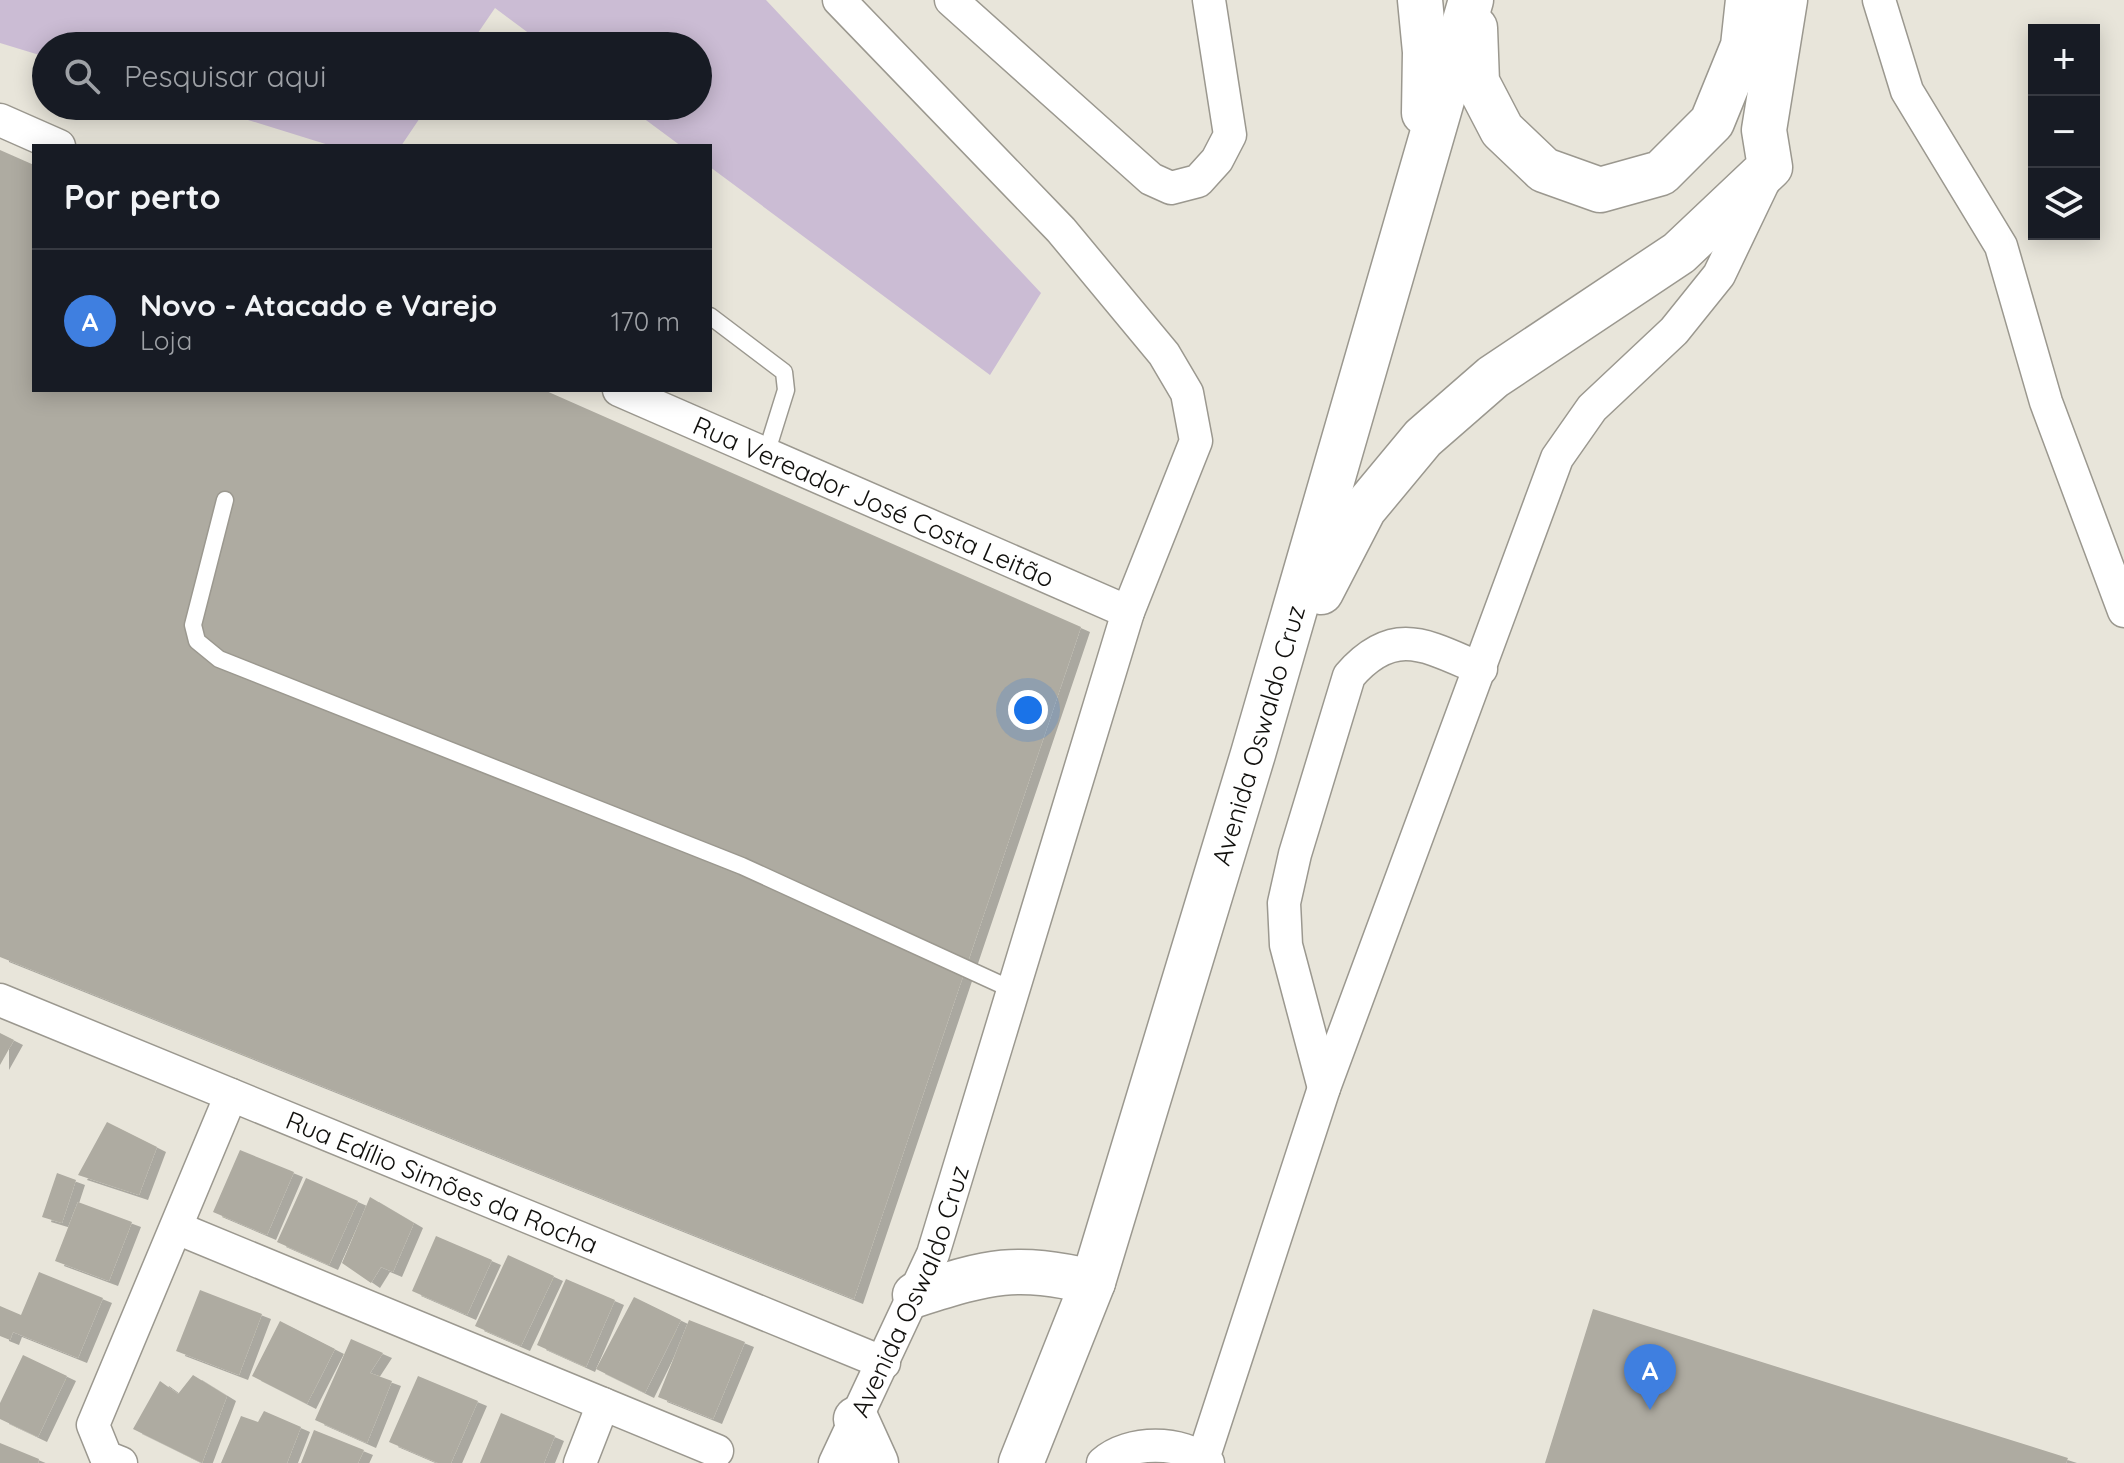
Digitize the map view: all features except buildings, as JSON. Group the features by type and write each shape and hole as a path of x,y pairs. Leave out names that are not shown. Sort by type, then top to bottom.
{"highway":[{"path":"1420,0 1425,52 1422,178"},
{"path":"1473,0 1477,82 1502,130 1544,170 1600,190 1661,173 1712,122 1743,46 1748,0"},
{"name":"Avenida Oswaldo Cruz","path":"1021,1463 1093,1282 1274,683 1473,0"},
{"path":"1274,683 1364,509 1423,438 1493,377 1679,253 1770,167 1764,130 1785,0"},
{"path":"915,1295 1002,1270 1047,1271 1093,1282"},
{"path":"856,1419 876,1463"}],"street":[{"name":"Avenida Oswaldo Cruz","path":"835,1463 933,1254 1128,612 1196,441 1187,393 1164,354 1061,230 839,0"},
{"path":"951,0 1151,179 1171,188 1198,181 1217,160 1230,135 1209,0"},
{"path":"1879,0 1907,91 2001,246 2046,402 2124,611"},
{"path":"0,120 54,144"},
{"path":"1103,1463 1141,1446 1173,1447 1205,1461 1324,1088 1557,458 1592,408 1674,331 1719,275 1770,167"},
{"name":"Rua Vereador José Costa Leitão","path":"624,392 1128,612"},
{"path":"1324,1088 1286,945 1284,903 1295,854 1349,676 1366,656 1395,642 1423,644 1481,669"},
{"name":"Rua Edílio Simões da Rocha","path":"0,1000 884,1363"},
{"path":"121,1463 106,1457 93,1425 231,1095"},
{"path":"177,1228 717,1451"},
{"path":"580,1463 603,1404"}],"lane":[{"path":"712,318 784,372 786,390 766,454"},
{"path":"225,500 193,625 197,641 219,659 742,866 1013,990"}],"shaded area":[{"path":"0,0 766,0 1041,293 990,375 712,168 712,144 678,144 646,120 712,120 712,32 527,32 495,8 479,32 32,32 32,53 0,43"},
{"path":"248,120 419,120 402,144 326,144"}],"place":[{"name":"Novo - Atacado e Varejo","path":"1650,1410"}]}
